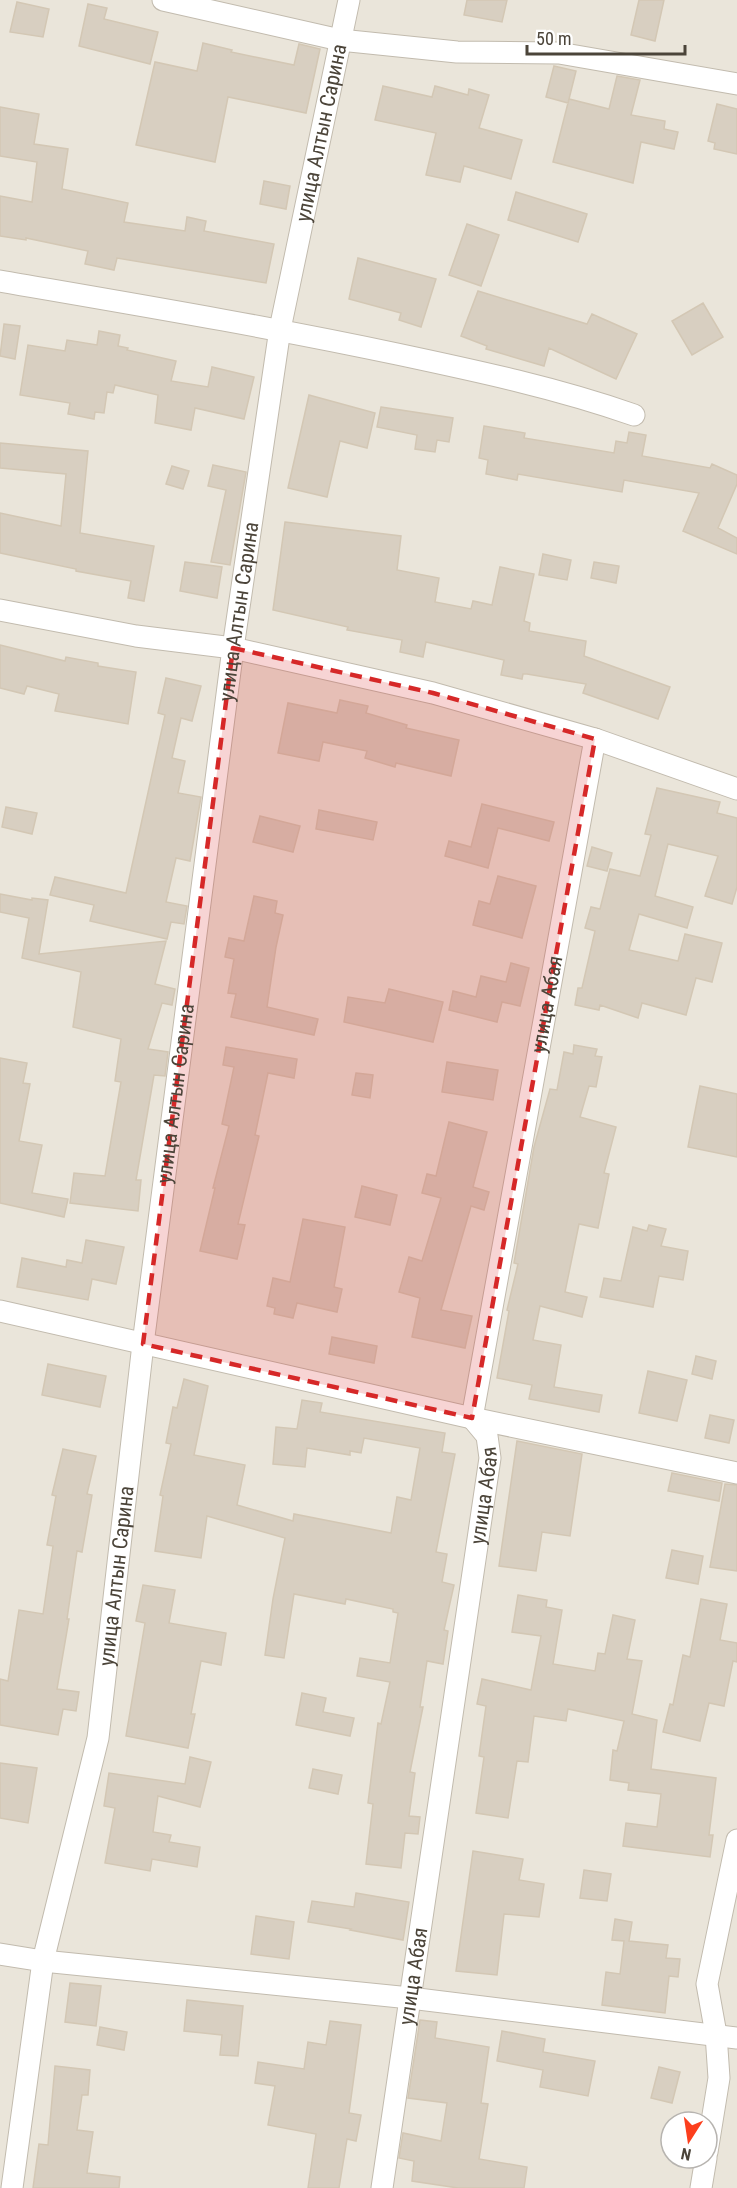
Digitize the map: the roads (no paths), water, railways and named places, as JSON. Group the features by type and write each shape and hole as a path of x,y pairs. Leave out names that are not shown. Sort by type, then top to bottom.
{"street":[{"path":"163,0 340,40 457,52 559,53 737,84"},
{"name":"улица Алтын Сарина","path":"12,2188 43,1961 98,1738 143,1344 232,648 280,329 349,0"},
{"path":"0,282 280,329 488,374 596,402 634,415"},
{"path":"0,610 136,636 232,648 433,693 595,739 737,789"},
{"name":"улица Абая","path":"382,2188 490,1458 487,1436 472,1418 595,739"},
{"path":"0,1311 472,1418 737,1473"},
{"path":"714,2110 719,2078 716,2034 707,1984 737,1840"},
{"path":"0,1954 43,1961 410,1998 737,2038"},
{"path":"701,2188 704,2170"}]}
